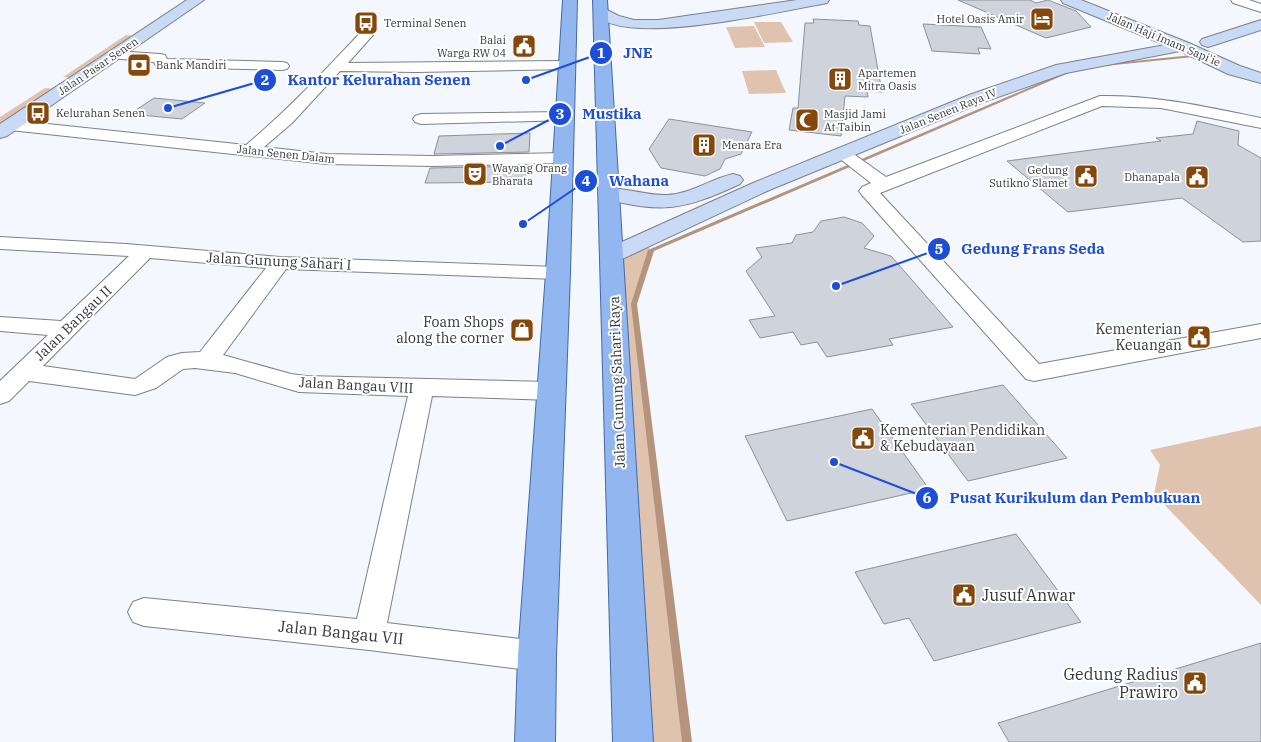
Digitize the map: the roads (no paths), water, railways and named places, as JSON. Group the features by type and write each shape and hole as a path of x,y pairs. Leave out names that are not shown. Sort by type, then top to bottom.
{"main road":[{"path":"535,742 537,656 558,273 567,34 570,0"},
{"name":"Jalan Gunung Sahari Raya","path":"601,12 633,742"}],"street":[{"name":"Jalan Pasar Senen","path":"5,129 72,84 110,49 174,0"},
{"name":"Jalan Pasar Senen","path":"110,49 197,0"},
{"path":"601,12 620,22 658,24 734,15 822,0"},
{"name":"Jalan Haji Imam Sapi'ie","path":"1068,0 1095,3 1208,42 1251,65 1261,74"},
{"path":"1237,0 1261,8"},
{"name":"Jalan Haji Imam Sapi'ie","path":"1095,3 1234,70 1261,78"},
{"path":"1208,42 1261,26"},
{"path":"250,150 286,120 366,35"},
{"name":"Jalan Senen Raya IV","path":"608,194 633,199 674,201 686,199 956,91 1038,63 1115,47 1175,42"},
{"name":"Jalan Senen Raya IV","path":"612,255 780,179 975,99 1056,71 1175,42"},
{"path":"110,49 160,58 161,63 282,66"},
{"path":"1038,63 1056,71"},
{"path":"334,67 416,68 567,65"},
{"path":"44,82 72,84"},
{"path":"956,91 975,99"},
{"path":"1256,337 1034,373 868,191 1100,101 1119,100 1183,107 1261,123"},
{"path":"421,119 564,118"},
{"name":"Jalan Senen Dalam","path":"5,129 366,162 562,158"},
{"path":"842,154 884,184"},
{"path":"762,169 780,179"},
{"name":"Jalan Gunung Sahari I","path":"0,243 280,263 558,273"},
{"name":"Jalan Bangau II","path":"0,395 146,252"},
{"path":"207,360 280,263"},
{"path":"0,324 67,329"},
{"name":"Jalan Bangau VIII","path":"23,372 136,387 144,384 173,364 192,360 207,360 252,369 289,382 358,388 551,391"},
{"path":"369,635 422,388"},
{"name":"Jalan Bangau VII","path":"144,612 369,635 537,656"}],"waterway":[{"path":"1104,65 1193,56"},
{"path":"687,742 634,304 651,250 1076,69"}],"place":[{"name":"Hotel Oasis Amir","path":"1042,19"},
{"name":"Terminal Senen","path":"366,23"},
{"name":"Balai Warga RW 04","path":"524,46"},
{"name":"Bank Mandiri","path":"139,65"},
{"name":"Apartemen Mitra Oasis","path":"840,79"},
{"name":"JNE","path":"526,80"},
{"name":"Kantor Kelurahan Senen","path":"168,108"},
{"name":"Kelurahan Senen","path":"38,113"},
{"name":"Masjid Jami At Taibin","path":"807,120"},
{"name":"Menara Era","path":"704,145"},
{"name":"Mustika","path":"500,146"},
{"name":"Wayang Orang Bharata","path":"475,174"},
{"name":"Gedung Sutikno Slamet","path":"1086,176"},
{"name":"Dhanapala","path":"1197,177"},
{"name":"Wahana","path":"523,224"},
{"name":"Gedung Frans Seda","path":"836,286"},
{"name":"Foam Shops along the corner","path":"522,330"},
{"name":"Kementerian Keuangan","path":"1199,337"},
{"name":"Kementerian Pendidikan & Kebudayaan","path":"863,438"},
{"name":"Pusat Kurikulum dan Pembukuan","path":"834,462"},
{"name":"Jusuf Anwar","path":"964,595"},
{"name":"Gedung Radius Prawiro","path":"1195,683"}]}
